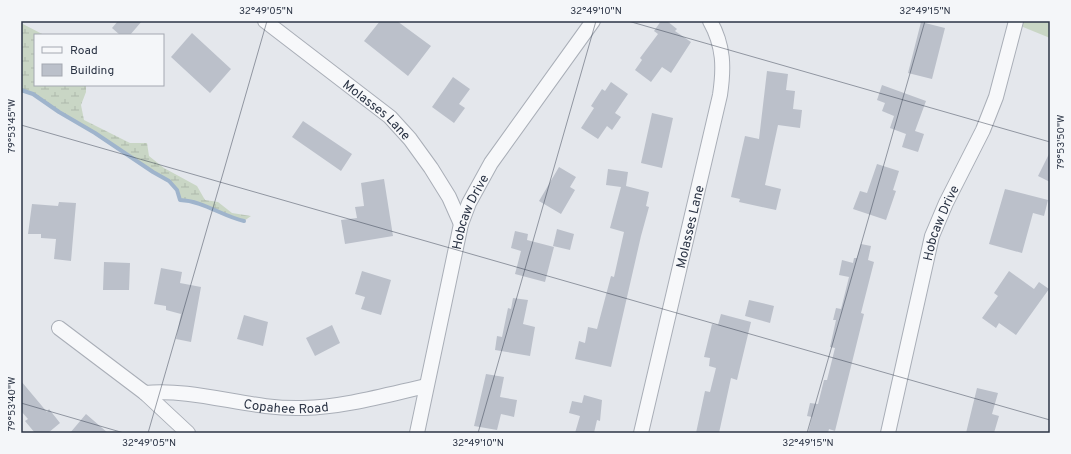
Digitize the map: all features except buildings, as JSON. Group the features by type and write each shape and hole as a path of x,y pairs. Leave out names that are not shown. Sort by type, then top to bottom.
{"street":[{"name":"Molasses Lane","path":"265,21 390,117 410,139 431,168 449,197 461,224"},
{"name":"Hobcaw Drive","path":"417,433 461,224 469,203 491,163 593,21"},
{"name":"Molasses Lane","path":"641,433 720,95 724,71 723,58 716,30 710,21"},
{"name":"Hobcaw Drive","path":"888,433 932,236 946,203 972,155 989,116 997,94 1016,21"},
{"path":"59,328 145,392 188,433"},
{"name":"Copahee Road","path":"145,392 166,391 272,406 303,408 340,404 426,386"}],"green space":[{"path":"1023,21 1050,21 1050,38 1023,27"},
{"path":"21,23 42,34 34,34 34,86 86,86 86,92 81,105 84,120 130,143 147,143 149,156 164,168 197,186 205,200 218,202 232,213 251,216 244,221 197,203 180,200 178,193 169,181 33,94 21,90"}],"waterway":[{"path":"21,90 33,94 169,181 177,190 180,200 197,203 244,221"}]}
